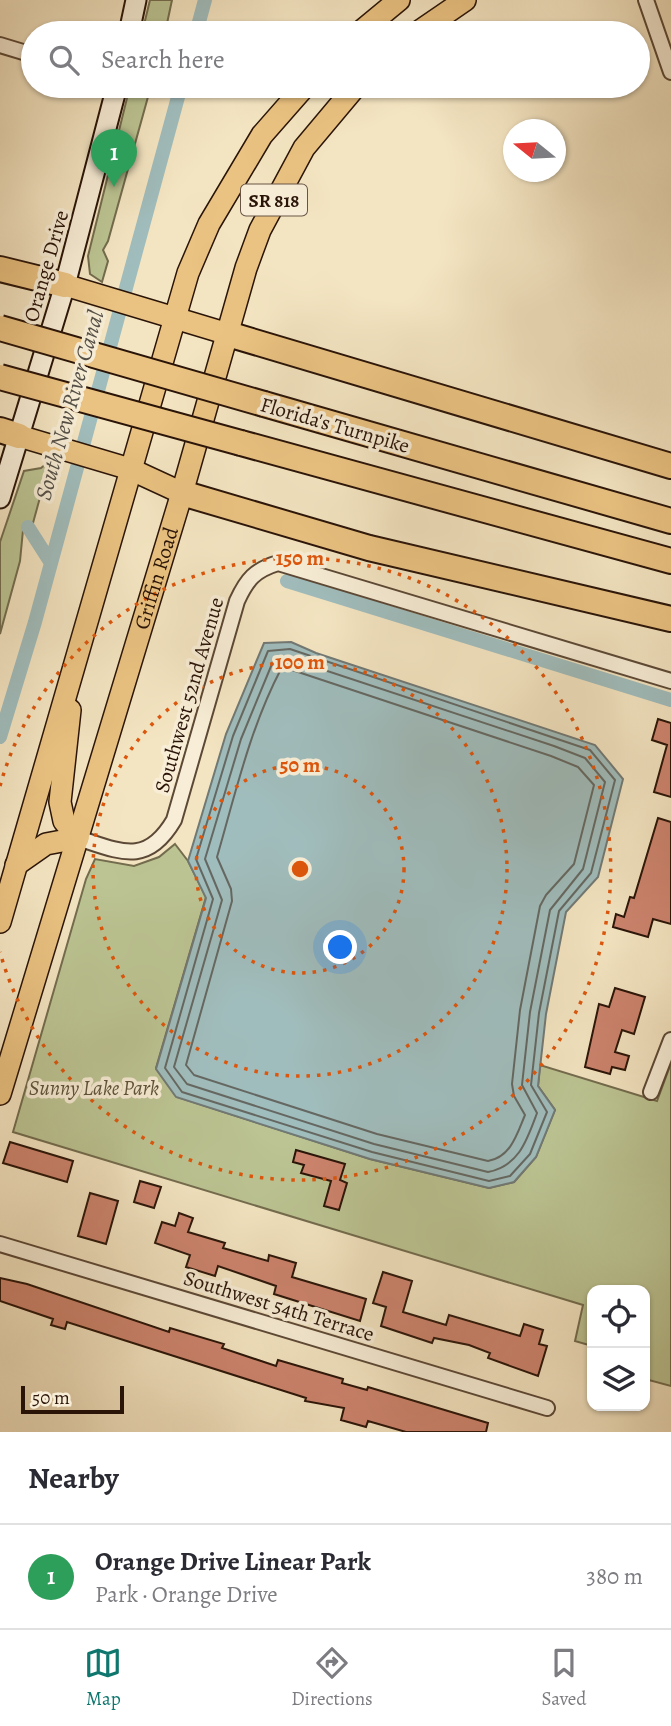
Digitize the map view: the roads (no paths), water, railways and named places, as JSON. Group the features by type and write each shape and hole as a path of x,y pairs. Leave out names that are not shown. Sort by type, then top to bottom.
{"highway":[{"path":"0,269 65,285"},
{"name":"Florida's Turnpike","path":"0,328 671,520"},
{"path":"228,334 451,398 671,466"},
{"name":"Florida's Turnpike","path":"0,377 671,561"},
{"path":"182,493 369,548 671,619"}],"main road":[{"path":"374,21 399,0"},
{"path":"434,21 465,0"},
{"name":"SR 818","path":"0,922 186,279 209,224 262,135 294,98"},
{"name":"Griffin Road","path":"0,1094 260,230 304,149 346,98"},
{"path":"65,285 151,308 228,334"},
{"path":"9,433 107,461 182,493"},
{"path":"16,865 46,844 78,838 64,821 60,802 66,766 73,666"}],"street":[{"path":"132,21 136,0"},
{"path":"646,0 671,72"},
{"path":"0,45 21,51"},
{"name":"Orange Drive","path":"0,498 9,433 65,285 114,98"},
{"name":"Southwest 52nd Avenue","path":"78,838 114,850 143,851 161,842 174,820 237,601 246,580 259,568 278,563 671,681"},
{"path":"651,1092 671,1040"},
{"name":"Southwest 54th Terrace","path":"0,1244 547,1408"}],"water":[{"path":"291,642 316,653 595,745 623,779 598,877 566,912 546,1014 538,1086 555,1110 536,1157 514,1182 489,1188 370,1159 176,1097 156,1069 206,898 188,861 226,734 264,643"}],"waterway":[{"name":"South New River Canal","path":"199,21 205,0"},
{"name":"South New River Canal","path":"0,737 35,622 178,98"},
{"path":"28,527 51,563"},
{"path":"287,581 671,700"}],"place":[{"name":"Orange Drive Linear Park","path":"114,187"}],"park label":[{"name":"Sunny Lake Park","path":"94,1088"}]}
